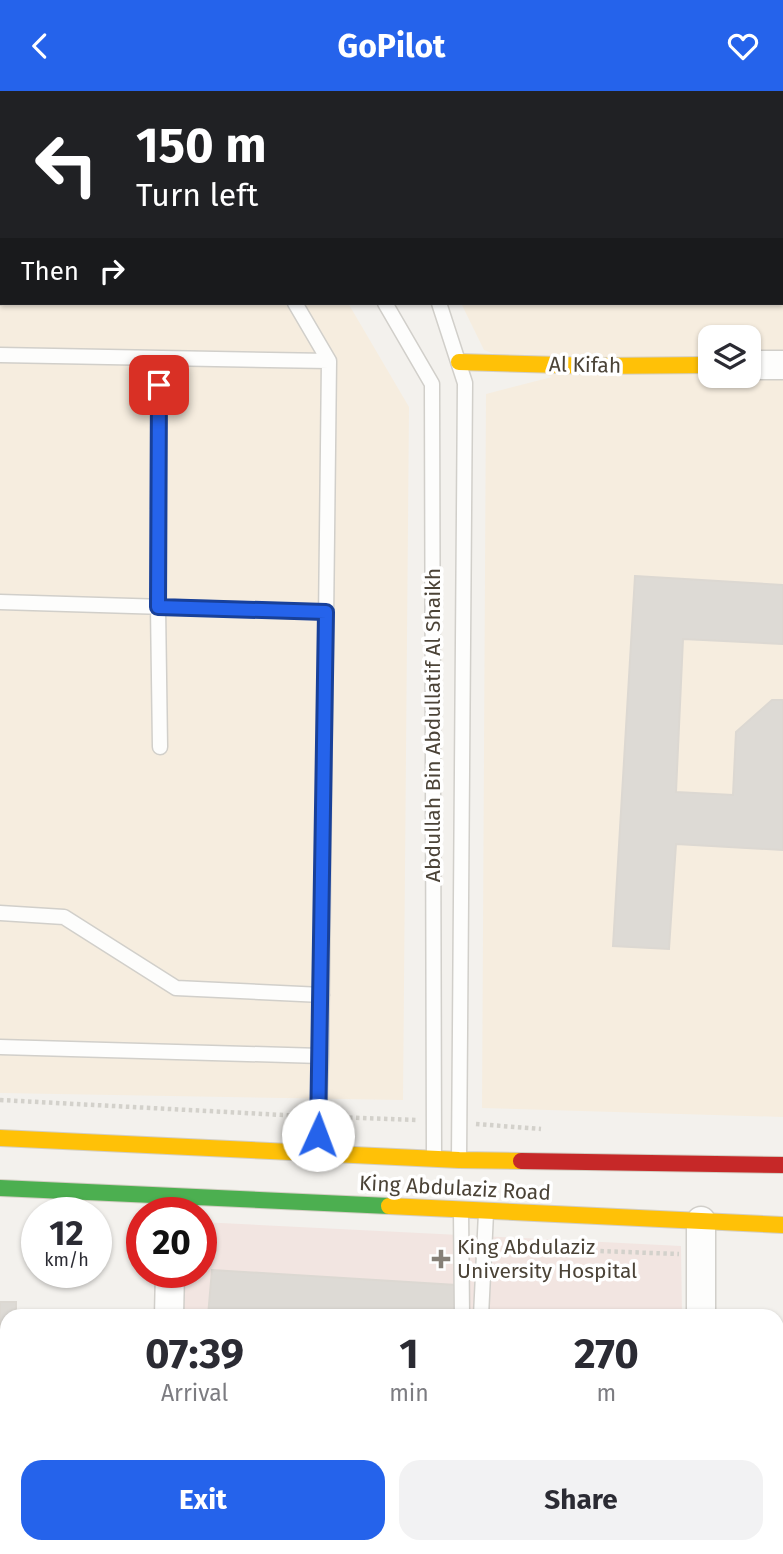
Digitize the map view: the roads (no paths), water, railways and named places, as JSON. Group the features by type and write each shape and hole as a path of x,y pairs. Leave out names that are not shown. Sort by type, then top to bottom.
{"main road":[{"name":"Al Kifah","path":"459,362 594,366 698,365"},
{"name":"King Abdulaziz Road","path":"0,1138 459,1160 783,1165"},
{"name":"King Abdulaziz Road","path":"0,1188 126,1200"},
{"name":"King Abdulaziz Road","path":"217,1205 461,1209 783,1225"}],"street":[{"path":"761,365 783,365"},
{"path":"701,1221 701,1309"},
{"path":"169,1309 170,1288"}],"lane":[{"path":"296,305 329,361 318,1154"},
{"name":"Abdullah Bin Abdullatif Al Shaikh","path":"386,305 432,384 434,1159"},
{"name":"Abdullah Bin Abdullatif Al Shaikh","path":"440,305 466,383 459,1160"},
{"path":"0,355 329,361"},
{"path":"159,358 160,747"},
{"path":"0,602 326,612"},
{"path":"0,913 64,917 176,988 321,995"},
{"path":"0,1047 321,1056"},
{"path":"461,1209 462,1309"},
{"path":"481,1309 487,1210"}],"place":[{"name":"King Abdulaziz University Hospital","path":"441,1259"}]}
